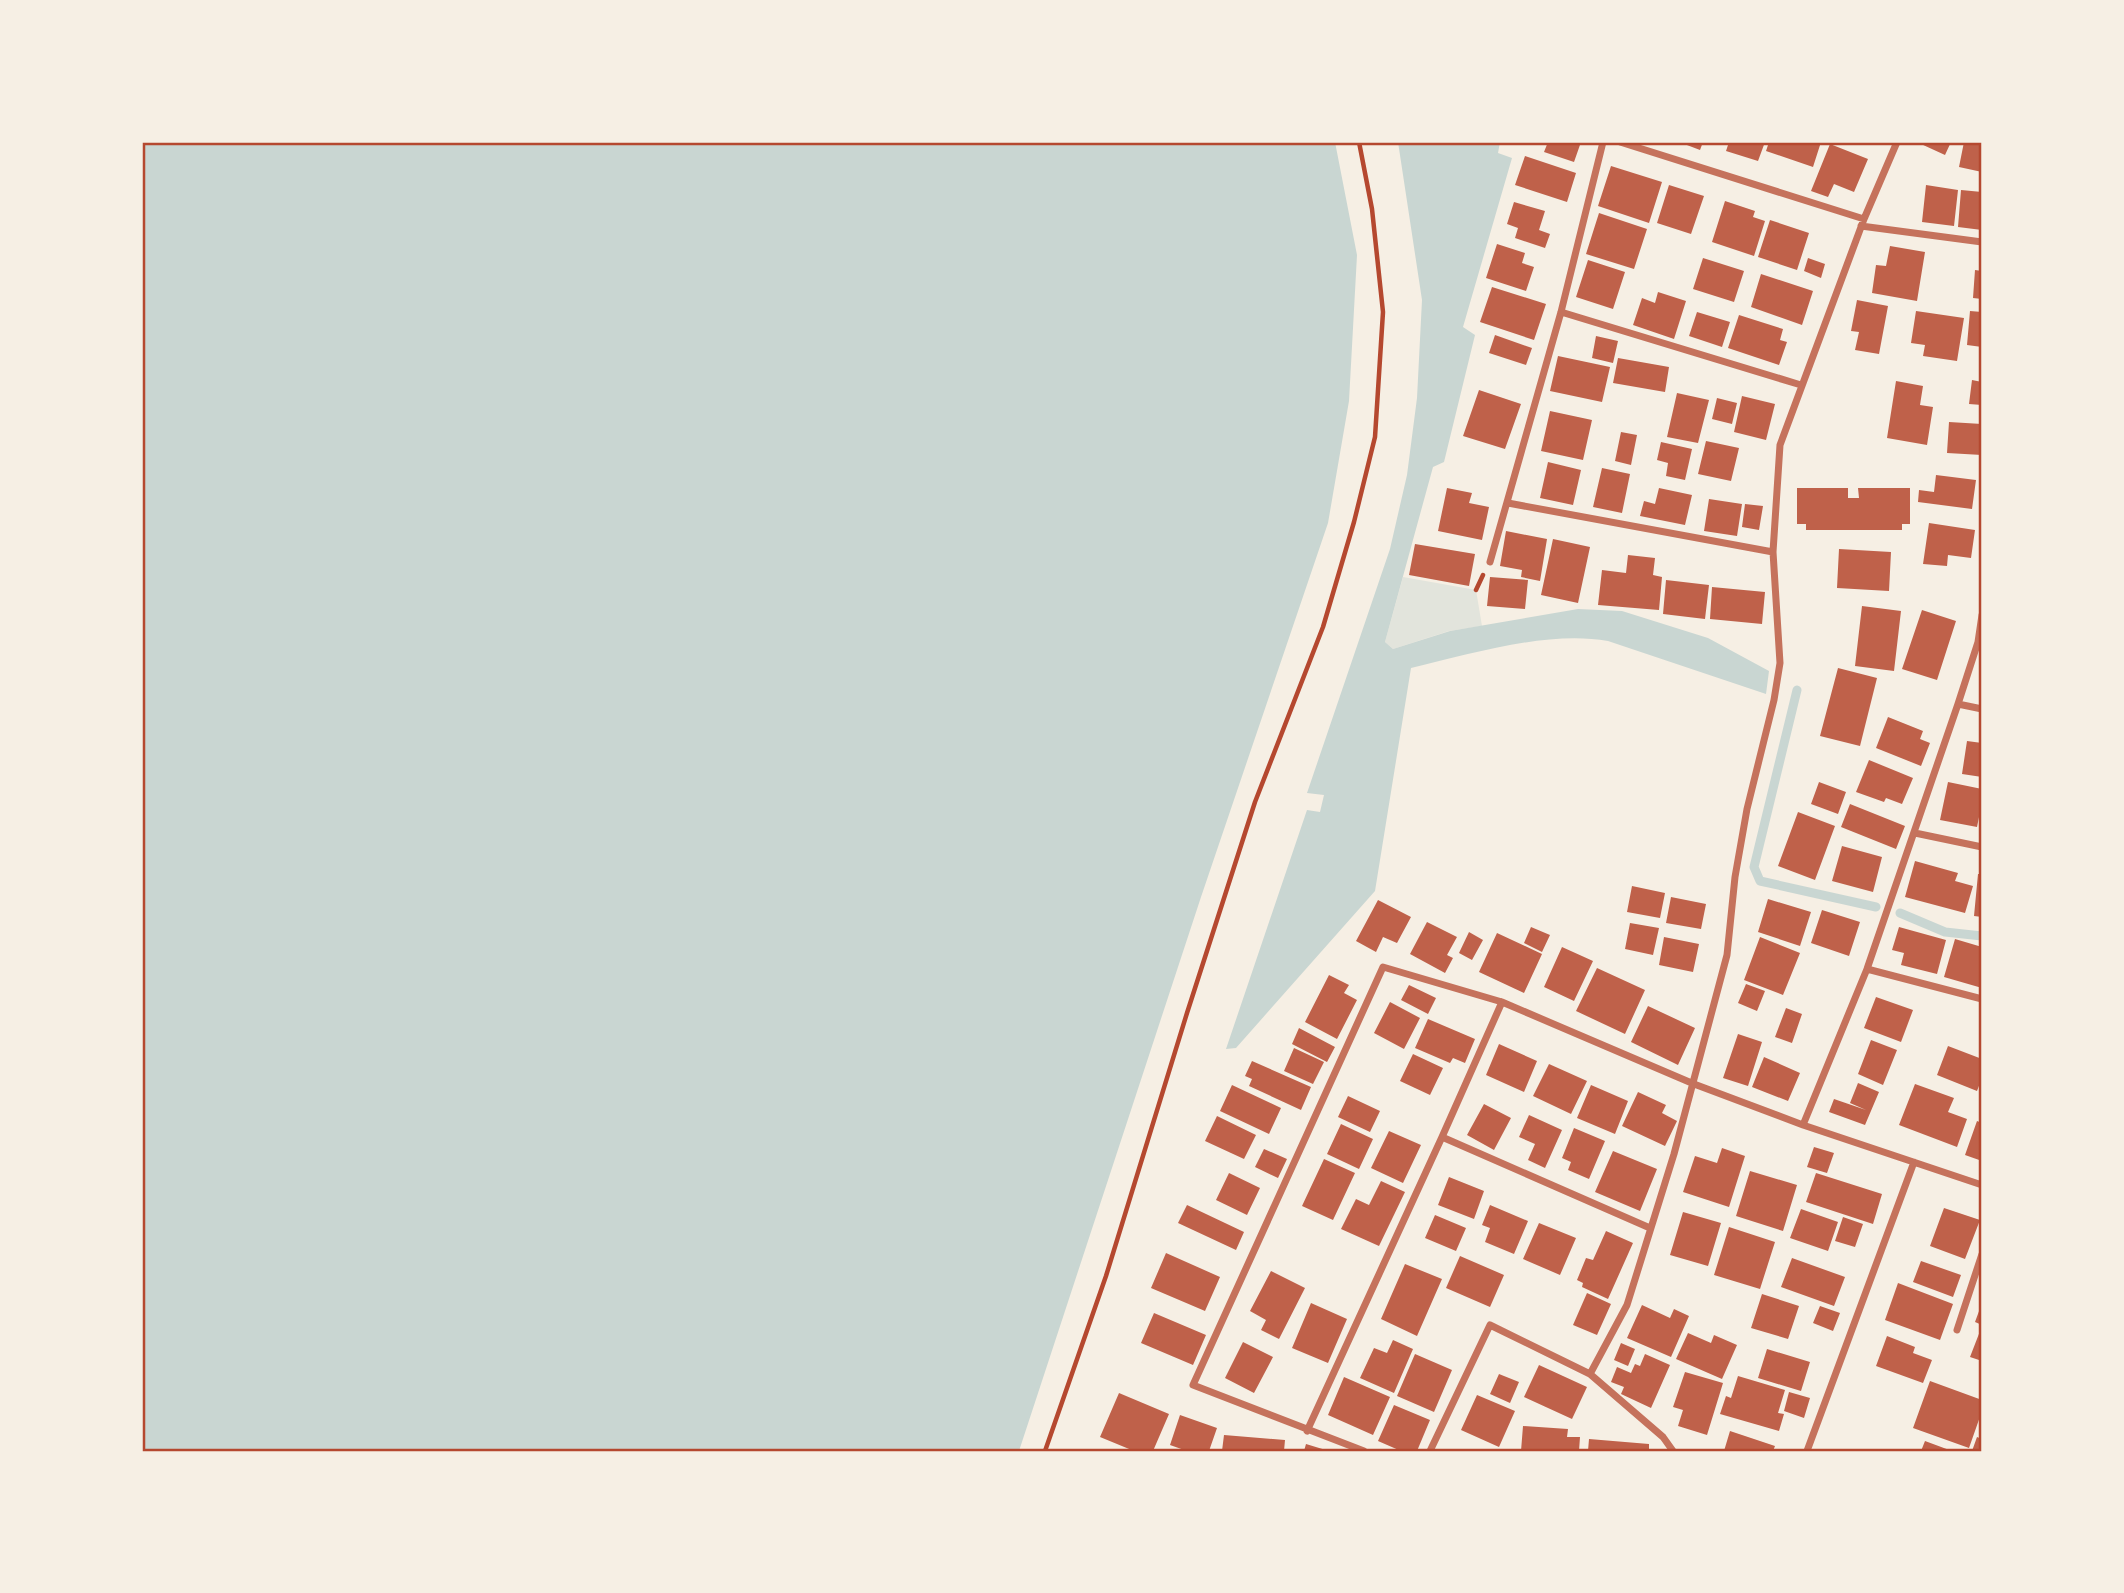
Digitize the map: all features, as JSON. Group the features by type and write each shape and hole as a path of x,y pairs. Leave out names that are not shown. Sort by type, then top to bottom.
{"street":[{"path":"1490,562 1561,312 1603,142"},
{"path":"1620,142 1863,222 1982,242"},
{"path":"1590,1374 1626,1305 1674,1154 1727,955 1735,877 1747,809 1774,700 1780,663 1773,552 1780,445 1863,222 1897,142"},
{"path":"1561,312 1801,385"},
{"path":"1508,503 1773,552"},
{"path":"1803,1125 1867,969 1958,704 1978,642 1982,615"},
{"path":"1958,704 1982,709"},
{"path":"1914,833 1982,847"},
{"path":"1364,1451 1193,1385 1383,967 1502,1002 1694,1084 1803,1125 1982,1185"},
{"path":"1867,969 1982,999"},
{"path":"1307,1431 1443,1137 1502,1002"},
{"path":"1443,1137 1650,1228"},
{"path":"1807,1451 1914,1162"},
{"path":"1957,1330 1982,1254"},
{"path":"1430,1451 1490,1325 1590,1374 1663,1437 1673,1451"}],"path":[{"path":"1045,1451 1106,1276 1186,1013 1255,802 1323,627 1354,522 1375,437 1383,312 1372,209 1359,142"}],"shaded area":[{"path":"142,142 1335,142 1357,255 1349,401 1328,523 1201,897 1019,1451 142,1451"},
{"path":"1398,142 1500,142 1498,153 1512,158 1463,327 1475,335 1444,462 1433,467 1385,642 1393,649 1450,631 1578,609 1622,611 1708,638 1769,671 1766,694 1608,641 1585,638 1510,645 1411,668 1375,891 1236,1048 1226,1049 1307,810 1320,812 1324,795 1307,793 1390,549 1407,475 1417,398 1422,300"},
{"path":"1403,577 1476,590 1482,626 1449,631 1393,649 1385,642"}],"building":[{"path":"1548,142 1581,142 1574,162 1544,152"},
{"path":"1679,142 1703,142 1700,150"},
{"path":"1729,142 1765,142 1758,161 1726,151"},
{"path":"1769,142 1821,142 1813,167 1766,151"},
{"path":"1951,142 1945,155 1921,144"},
{"path":"1964,142 1982,142 1982,172 1959,167"},
{"path":"1830,144 1868,159 1854,192 1834,184 1828,197 1811,191"},
{"path":"1525,156 1576,173 1567,202 1515,185"},
{"path":"1611,166 1662,182 1649,223 1598,206"},
{"path":"1669,185 1704,196 1691,234 1657,223"},
{"path":"1926,185 1958,190 1954,226 1922,222"},
{"path":"1961,190 1982,192 1982,230 1958,227"},
{"path":"1725,201 1755,211 1753,217 1765,221 1754,256 1712,242"},
{"path":"1514,202 1545,211 1539,230 1550,234 1545,248 1515,238 1518,228 1507,224"},
{"path":"1599,213 1647,229 1634,269 1586,254"},
{"path":"1770,220 1809,233 1797,270 1758,257"},
{"path":"1497,244 1525,253 1522,263 1534,267 1526,291 1486,278"},
{"path":"1890,246 1925,252 1917,301 1872,293 1876,265 1886,266"},
{"path":"1703,258 1744,271 1734,302 1693,289"},
{"path":"1808,258 1825,264 1821,278 1804,271"},
{"path":"1588,260 1625,272 1613,309 1576,297"},
{"path":"1975,270 1982,271 1982,299 1973,298"},
{"path":"1761,274 1813,291 1802,325 1751,307"},
{"path":"1492,287 1546,304 1534,340 1480,322"},
{"path":"1658,292 1686,301 1674,339 1633,325 1642,298 1655,303"},
{"path":"1857,300 1888,306 1879,354 1855,350 1859,332 1851,331"},
{"path":"1916,311 1964,318 1957,361 1923,356 1925,345 1911,343"},
{"path":"1970,311 1982,312 1982,347 1967,345"},
{"path":"1697,312 1730,322 1722,347 1689,336"},
{"path":"1739,315 1783,329 1780,340 1787,342 1779,365 1728,348"},
{"path":"1495,335 1532,348 1526,365 1489,353"},
{"path":"1596,336 1618,341 1613,363 1592,358"},
{"path":"1558,356 1610,367 1602,402 1550,391"},
{"path":"1618,358 1669,367 1665,392 1613,383"},
{"path":"1972,380 1982,382 1982,405 1969,404"},
{"path":"1896,381 1923,386 1920,405 1933,407 1927,445 1887,438"},
{"path":"1479,390 1521,404 1505,449 1463,436"},
{"path":"1677,393 1709,400 1698,443 1667,437"},
{"path":"1742,396 1775,404 1766,440 1734,432"},
{"path":"1717,398 1737,403 1732,424 1712,419"},
{"path":"1550,411 1592,420 1583,460 1541,451"},
{"path":"1949,422 1982,424 1982,455 1947,453"},
{"path":"1621,432 1637,435 1631,465 1615,461"},
{"path":"1706,441 1739,448 1731,481 1698,474"},
{"path":"1661,442 1692,449 1685,480 1666,476 1668,463 1657,460"},
{"path":"1548,462 1581,470 1573,505 1540,498"},
{"path":"1602,468 1630,474 1622,513 1593,507"},
{"path":"1936,475 1976,480 1972,509 1918,502 1919,490 1934,492"},
{"path":"1447,488 1472,493 1469,503 1489,507 1482,540 1438,531"},
{"path":"1659,488 1692,495 1685,525 1640,516 1644,501 1655,504"},
{"path":"1797,488 1848,488 1848,498 1859,498 1858,488 1910,488 1910,524 1902,524 1902,530 1806,530 1806,524 1797,524"},
{"path":"1709,499 1742,504 1737,536 1704,531"},
{"path":"1745,504 1763,506 1759,530 1742,527"},
{"path":"1929,523 1975,530 1971,558 1948,555 1947,566 1923,564"},
{"path":"1506,531 1547,539 1540,581 1521,577 1522,570 1500,566"},
{"path":"1553,539 1590,547 1578,603 1541,595"},
{"path":"1415,544 1475,554 1469,586 1409,575"},
{"path":"1839,549 1891,552 1889,591 1837,588"},
{"path":"1628,555 1655,558 1653,575 1662,577 1659,610 1598,605 1602,570 1626,573"},
{"path":"1490,577 1528,580 1525,609 1487,606"},
{"path":"1666,580 1709,585 1705,619 1663,614"},
{"path":"1712,587 1765,592 1762,624 1710,619"},
{"path":"1862,606 1901,611 1894,671 1855,666"},
{"path":"1922,610 1956,621 1937,680 1902,669"},
{"path":"1838,668 1877,678 1860,746 1820,736"},
{"path":"1888,717 1923,731 1920,739 1930,743 1921,766 1876,748"},
{"path":"1967,741 1982,743 1982,777 1962,774"},
{"path":"1869,760 1913,778 1902,804 1886,798 1884,802 1856,792"},
{"path":"1819,782 1846,792 1838,814 1811,804"},
{"path":"1948,782 1982,789 1977,827 1940,820"},
{"path":"1850,804 1905,826 1896,849 1841,827"},
{"path":"1798,812 1835,826 1815,880 1778,866"},
{"path":"1842,846 1882,857 1873,892 1832,881"},
{"path":"1915,861 1958,873 1955,881 1973,886 1965,913 1905,897"},
{"path":"1978,874 1982,874 1982,917 1974,916"},
{"path":"1632,886 1665,893 1660,918 1627,912"},
{"path":"1671,897 1706,904 1701,929 1666,923"},
{"path":"1768,899 1811,912 1800,946 1758,932"},
{"path":"1378,900 1411,917 1397,943 1383,937 1376,952 1356,941"},
{"path":"1822,910 1860,922 1849,956 1811,943"},
{"path":"1427,922 1457,937 1447,955 1453,958 1445,973 1410,954"},
{"path":"1630,923 1659,928 1653,955 1625,949"},
{"path":"1531,927 1550,935 1542,952 1524,943"},
{"path":"1899,927 1946,940 1937,974 1901,965 1904,953 1892,950"},
{"path":"1469,932 1483,940 1472,960 1459,953"},
{"path":"1497,933 1542,954 1524,993 1479,972"},
{"path":"1664,937 1699,944 1693,972 1659,965"},
{"path":"1760,937 1800,953 1783,995 1744,980"},
{"path":"1955,939 1982,947 1982,988 1944,977"},
{"path":"1562,947 1593,961 1574,1001 1544,987"},
{"path":"1597,968 1645,990 1625,1034 1576,1011"},
{"path":"1329,975 1349,985 1344,993 1357,1000 1337,1039 1305,1022"},
{"path":"1746,984 1765,991 1757,1011 1738,1003"},
{"path":"1409,985 1436,998 1428,1014 1401,1000"},
{"path":"1876,997 1913,1010 1901,1042 1864,1028"},
{"path":"1390,1002 1420,1018 1404,1049 1374,1033"},
{"path":"1648,1006 1695,1028 1678,1065 1631,1042"},
{"path":"1786,1008 1802,1014 1792,1043 1775,1037"},
{"path":"1428,1019 1475,1039 1465,1063 1453,1058 1450,1063 1415,1048"},
{"path":"1299,1028 1335,1047 1327,1062 1292,1044"},
{"path":"1738,1034 1762,1042 1748,1086 1723,1078"},
{"path":"1871,1040 1897,1050 1883,1085 1858,1074"},
{"path":"1499,1044 1537,1061 1524,1092 1486,1075"},
{"path":"1948,1046 1982,1059 1982,1078 1977,1091 1937,1075"},
{"path":"1294,1048 1324,1062 1313,1084 1284,1071"},
{"path":"1413,1054 1443,1068 1430,1095 1400,1081"},
{"path":"1764,1057 1800,1073 1788,1101 1752,1087"},
{"path":"1252,1061 1311,1087 1301,1110 1249,1086 1252,1079 1245,1076"},
{"path":"1549,1064 1587,1081 1571,1114 1533,1096"},
{"path":"1858,1083 1879,1092 1865,1125 1829,1112 1834,1099 1866,1110 1850,1103"},
{"path":"1915,1084 1954,1098 1948,1112 1967,1119 1957,1147 1899,1125"},
{"path":"1232,1085 1281,1108 1269,1134 1220,1111"},
{"path":"1591,1085 1628,1101 1615,1134 1577,1118"},
{"path":"1638,1092 1666,1105 1662,1113 1677,1121 1665,1146 1622,1126"},
{"path":"1348,1096 1380,1111 1370,1132 1338,1117"},
{"path":"1484,1104 1511,1118 1494,1150 1467,1135"},
{"path":"1529,1115 1562,1130 1545,1168 1528,1160 1535,1144 1519,1137"},
{"path":"1217,1116 1256,1135 1244,1159 1205,1141"},
{"path":"1977,1121 1982,1123 1982,1161 1965,1155"},
{"path":"1341,1124 1373,1139 1359,1169 1327,1154"},
{"path":"1574,1128 1605,1141 1589,1179 1568,1170 1571,1162 1562,1158"},
{"path":"1389,1131 1421,1145 1403,1183 1371,1168"},
{"path":"1814,1147 1834,1153 1827,1173 1807,1167"},
{"path":"1722,1148 1745,1156 1729,1207 1683,1192 1695,1156 1717,1163"},
{"path":"1264,1149 1287,1159 1278,1178 1255,1167"},
{"path":"1613,1151 1657,1169 1640,1211 1595,1192"},
{"path":"1324,1159 1355,1173 1333,1220 1302,1206"},
{"path":"1750,1171 1797,1185 1783,1231 1736,1216"},
{"path":"1229,1173 1260,1188 1247,1215 1216,1200"},
{"path":"1816,1173 1882,1194 1873,1224 1806,1202"},
{"path":"1449,1177 1484,1191 1474,1219 1438,1205"},
{"path":"1381,1181 1405,1192 1379,1246 1341,1229 1356,1199 1369,1205"},
{"path":"1187,1205 1244,1232 1236,1250 1178,1223"},
{"path":"1490,1205 1528,1221 1514,1254 1485,1242 1490,1228 1482,1225"},
{"path":"1944,1208 1980,1220 1965,1259 1930,1246"},
{"path":"1801,1209 1838,1222 1828,1251 1790,1238"},
{"path":"1683,1212 1721,1223 1708,1266 1670,1255"},
{"path":"1435,1215 1466,1228 1456,1251 1425,1238"},
{"path":"1843,1217 1863,1224 1855,1247 1835,1241"},
{"path":"1539,1223 1576,1238 1560,1275 1523,1259"},
{"path":"1729,1227 1775,1242 1760,1289 1714,1275"},
{"path":"1606,1231 1633,1243 1608,1299 1582,1287 1583,1283 1577,1280 1586,1258 1593,1260"},
{"path":"1166,1253 1220,1277 1205,1311 1151,1288"},
{"path":"1460,1256 1504,1275 1490,1307 1446,1288"},
{"path":"1792,1258 1845,1277 1834,1306 1781,1287"},
{"path":"1921,1261 1961,1275 1953,1297 1913,1282"},
{"path":"1405,1264 1442,1279 1417,1336 1381,1319"},
{"path":"1271,1271 1305,1288 1279,1339 1261,1330 1266,1320 1250,1311"},
{"path":"1898,1283 1953,1304 1940,1340 1885,1320"},
{"path":"1587,1293 1611,1304 1597,1335 1573,1325"},
{"path":"1762,1294 1799,1306 1788,1339 1751,1328"},
{"path":"1311,1303 1347,1319 1328,1363 1292,1348"},
{"path":"1982,1303 1982,1325 1975,1322"},
{"path":"1642,1305 1670,1318 1674,1309 1689,1316 1671,1357 1627,1338"},
{"path":"1820,1306 1840,1313 1833,1331 1813,1323"},
{"path":"1154,1313 1206,1335 1193,1365 1141,1343"},
{"path":"1982,1326 1982,1361 1970,1357"},
{"path":"1688,1333 1711,1343 1714,1335 1737,1345 1722,1379 1676,1359"},
{"path":"1887,1336 1915,1347 1913,1353 1932,1360 1923,1383 1876,1366"},
{"path":"1393,1340 1413,1349 1394,1393 1360,1378 1374,1348 1387,1353"},
{"path":"1243,1342 1273,1357 1254,1393 1225,1378"},
{"path":"1621,1343 1635,1349 1628,1366 1614,1360"},
{"path":"1767,1349 1810,1362 1801,1391 1758,1378"},
{"path":"1415,1354 1452,1370 1434,1412 1397,1396"},
{"path":"1645,1354 1670,1365 1651,1408 1621,1394 1624,1387 1611,1382 1617,1367 1631,1373 1635,1364 1640,1366"},
{"path":"1539,1365 1587,1387 1572,1419 1524,1397"},
{"path":"1685,1372 1723,1383 1707,1435 1678,1426 1683,1410 1673,1407"},
{"path":"1499,1374 1519,1382 1510,1403 1490,1394"},
{"path":"1738,1376 1785,1390 1778,1413 1784,1414 1779,1431 1720,1414 1726,1396 1731,1398"},
{"path":"1344,1377 1390,1397 1373,1435 1328,1415"},
{"path":"1930,1381 1982,1400 1982,1411 1969,1448 1913,1428"},
{"path":"1789,1392 1810,1398 1804,1418 1784,1411"},
{"path":"1119,1393 1169,1414 1153,1451 1134,1451 1100,1437"},
{"path":"1477,1395 1515,1411 1499,1447 1461,1430"},
{"path":"1394,1405 1430,1420 1417,1451 1401,1451 1378,1441"},
{"path":"1180,1415 1217,1428 1209,1451 1187,1451 1170,1445"},
{"path":"1523,1426 1568,1429 1567,1437 1580,1437 1579,1451 1521,1451"},
{"path":"1730,1431 1775,1446 1773,1451 1724,1451"},
{"path":"1224,1435 1285,1440 1284,1451 1222,1451"},
{"path":"1977,1437 1982,1439 1982,1451 1972,1451"},
{"path":"1589,1439 1649,1444 1649,1451 1588,1451"},
{"path":"1925,1441 1952,1451 1921,1451"},
{"path":"1306,1444 1329,1451 1304,1451"}],"waterway":[{"path":"1797,690 1754,867 1760,881 1876,907"},
{"path":"1900,913 1945,932 1982,936"}]}
